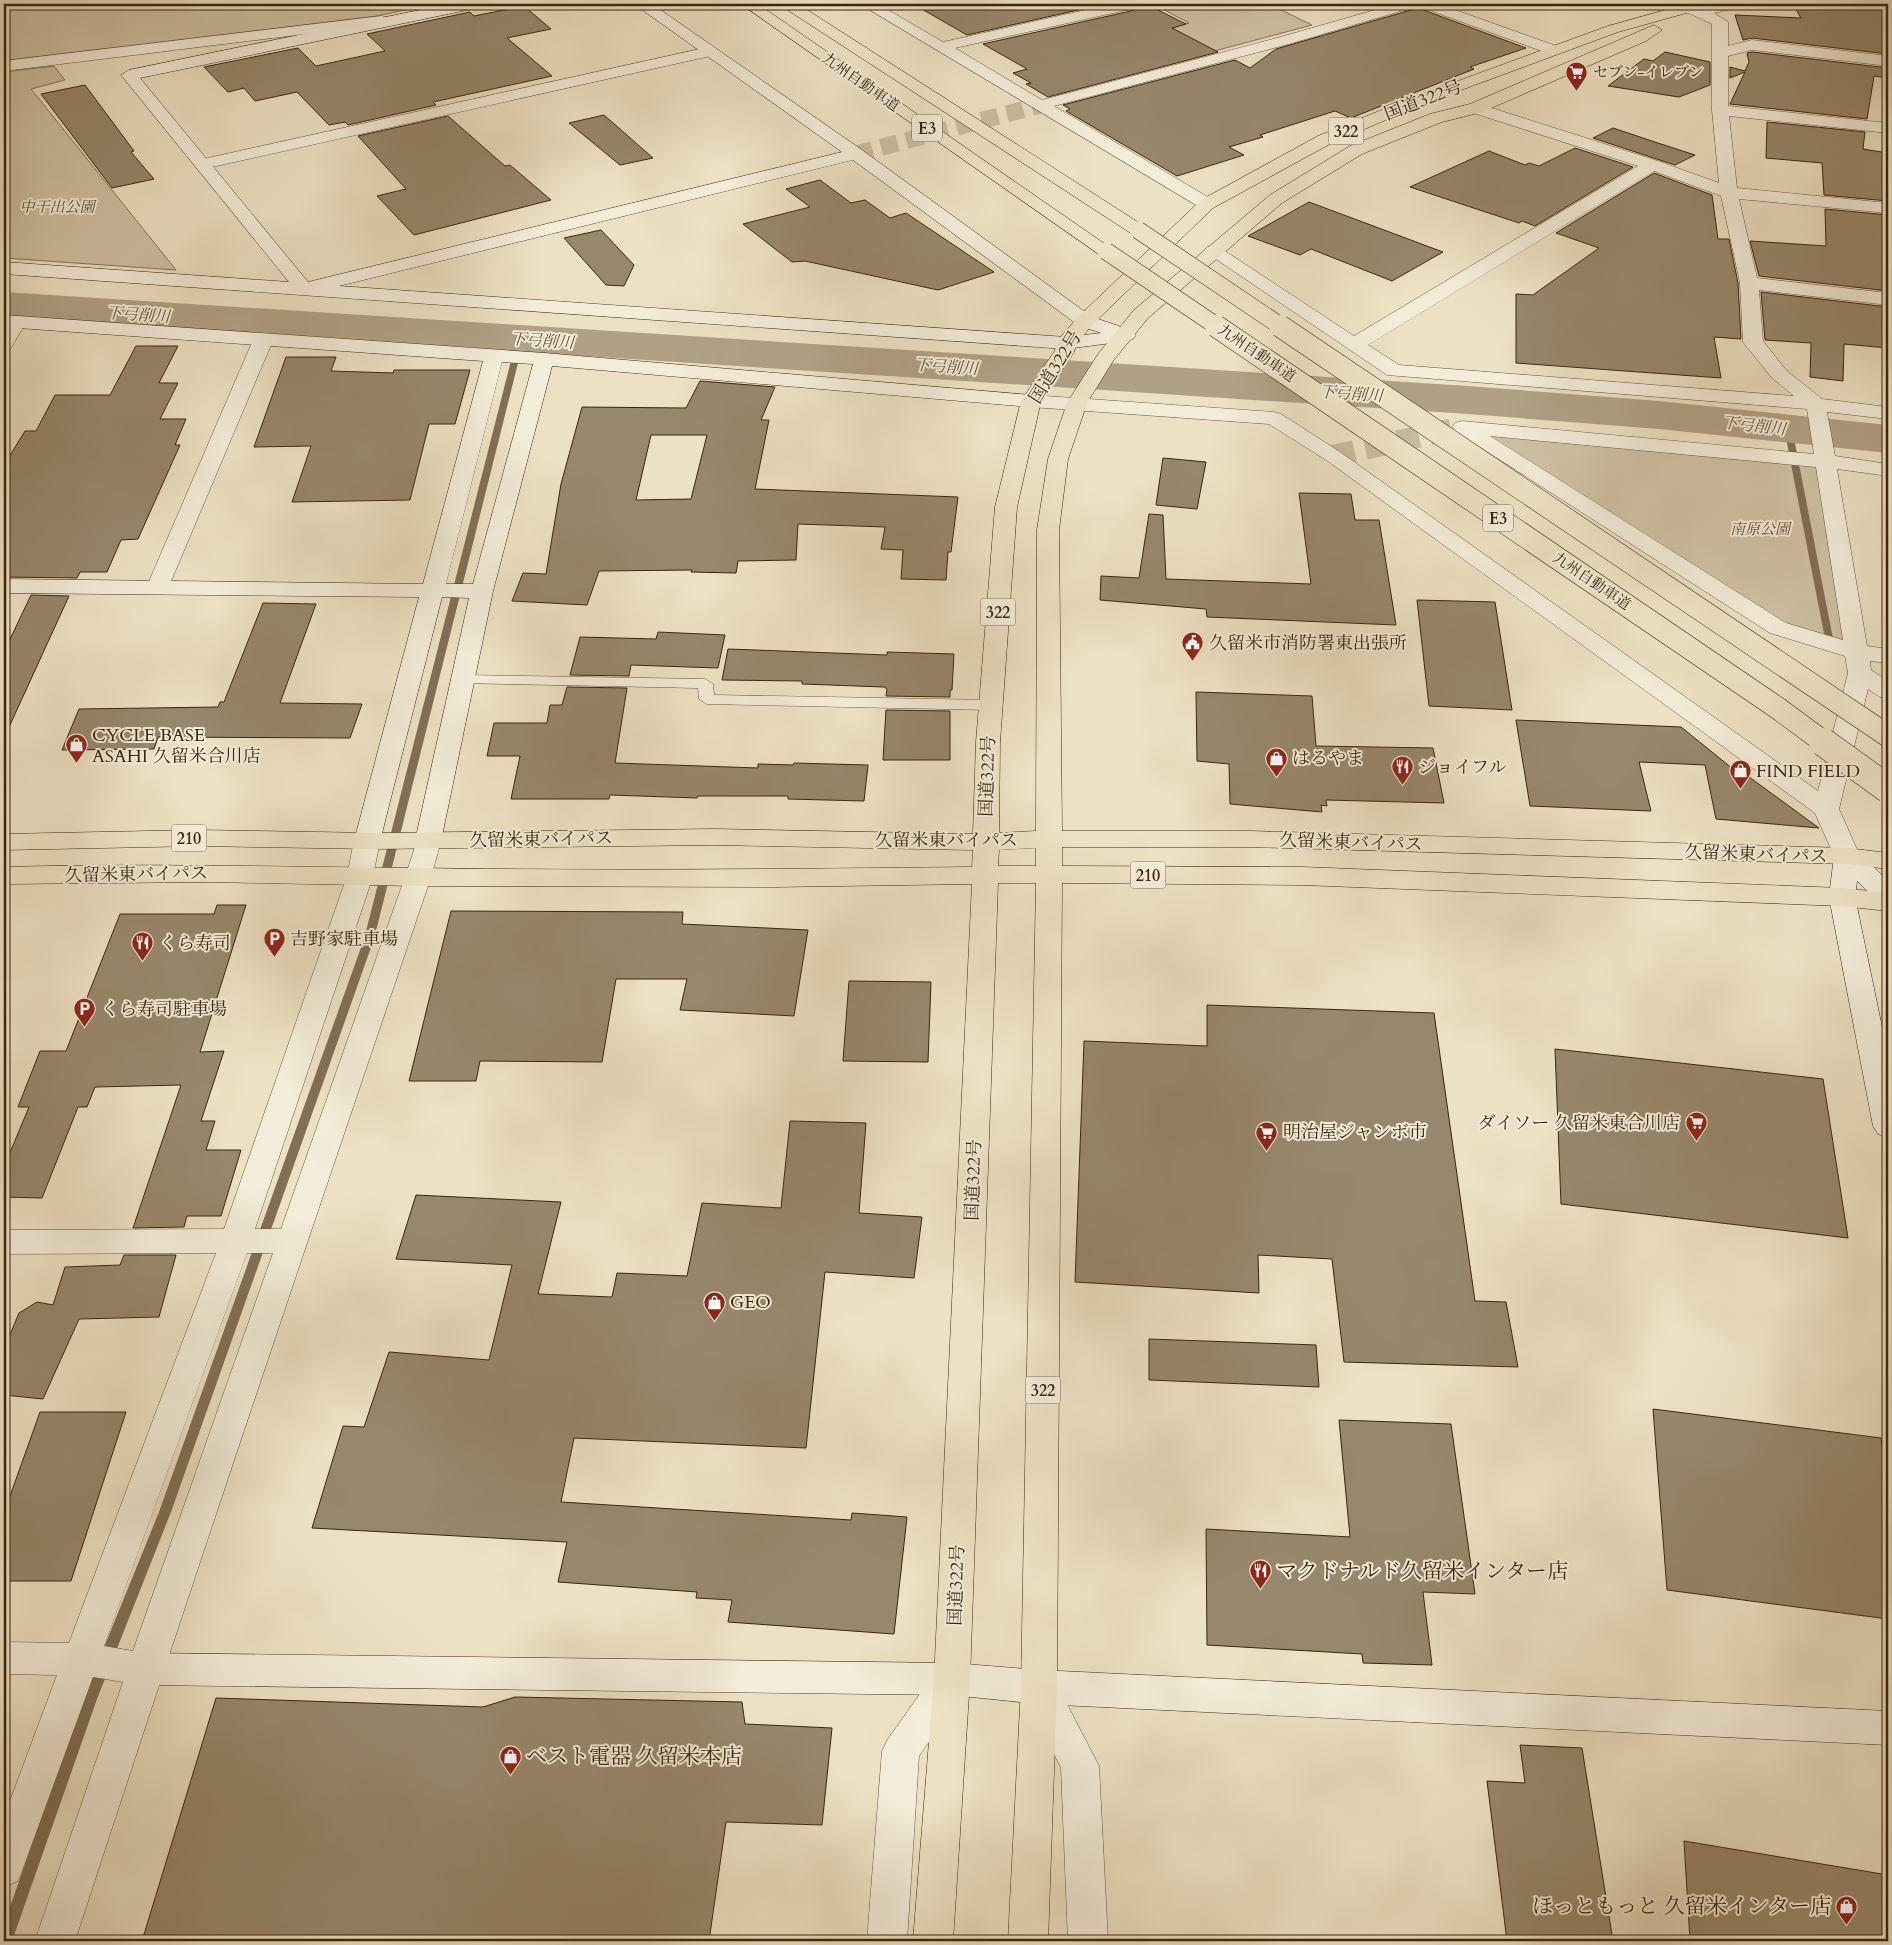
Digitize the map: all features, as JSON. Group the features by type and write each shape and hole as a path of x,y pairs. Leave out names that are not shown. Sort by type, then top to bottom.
{"highway":[{"name":"九州自動車道","path":"748,4 1106,251 1771,704 1888,789"},
{"name":"九州自動車道","path":"788,4 1138,230 1888,736"},
{"name":"国道322号","path":"933,1941 952,1679 991,706 1006,507 1034,394 1065,347 1085,321 1207,204 1324,140 1412,103 1613,29 1695,5"},
{"name":"国道322号","path":"1028,1941 1039,1687 1050,874 1048,839 1048,530 1058,459 1080,397 1105,358 1141,314 1276,198 1356,150 1436,118 1476,108 1640,38 1695,5"},
{"name":"久留米東バイパス","path":"4,842 198,838 371,841 715,838 985,842 1048,839 1250,839 1847,856 1888,861"},
{"name":"久留米東バイパス","path":"4,875 207,873 412,877 774,878 1050,874 1302,876 1842,897 1888,902"}],"street":[{"path":"304,289 129,75 382,21 472,4"},
{"path":"642,4 856,154 1085,321 1126,334"},
{"path":"868,4 1207,204"},
{"path":"940,47 1131,4"},
{"path":"1040,104 1412,4"},
{"path":"1426,4 1553,50"},
{"path":"1695,5 1719,9 1734,4"},
{"path":"1695,5 1720,22 1720,110 1729,193 1749,283 1753,342 1779,374 1816,404 1858,662 1826,810"},
{"path":"4,66 382,21"},
{"path":"1720,54 1752,45 1888,61"},
{"path":"203,164 709,52"},
{"path":"1476,108 1652,165 1729,193 1888,208"},
{"path":"1720,110 1888,128"},
{"path":"304,289 856,154"},
{"path":"1355,344 1652,165"},
{"path":"1213,251 1394,371 1816,404 1888,413"},
{"path":"4,268 1065,347 1126,334"},
{"path":"1749,283 1888,298"},
{"path":"4,344 10,321 1080,397 1274,418 1333,456 1826,810 1847,856 1888,896"},
{"path":"158,586 263,340"},
{"path":"4,1868 236,1240 361,876 432,591 494,356"},
{"path":"55,1941 145,1669 294,1241 412,877 462,680 482,591 544,359"},
{"path":"1888,470 1824,461 1462,427 1778,628 1858,662 1888,692"},
{"path":"4,586 158,586 482,591"},
{"path":"1858,662 1888,656"},
{"path":"1847,856 1842,897 1888,1126"},
{"path":"4,1242 294,1241"},
{"path":"4,1658 81,1659 145,1669 952,1679 1039,1687 1888,1728"},
{"path":"887,1941 901,1751 952,1679"},
{"path":"1039,1687 1080,1766 1088,1941"}],"lane":[{"path":"462,680 705,684 707,699 991,706"}],"green space":[{"path":"4,4 434,4 377,16 4,62"},
{"path":"1153,4 1269,4 1312,25 1207,53 1165,30 1189,23"},
{"name":"中干出公園","path":"54,66 65,80 31,89 176,270 4,258 4,72"},
{"name":"南原公園","path":"1462,427 1824,461 1857,652 1778,628"}],"building":[{"path":"913,4 1105,4 967,35"},
{"path":"1140,4 1146,4 1186,24 1172,28 1218,52 1048,97 1026,84 1031,83 1013,73 1027,69 983,44 1131,11 1138,8"},
{"path":"1793,4 1852,4 1854,8 1883,10 1888,29 1888,54 1752,38 1743,40 1735,15 1801,18"},
{"path":"524,6 551,29 507,38 552,76 433,102 436,105 348,125 345,122 329,125 297,92 255,101 244,88 228,92 204,67 298,48 316,66 385,51 367,34 470,12 474,16"},
{"path":"1418,8 1526,48 1470,67 1474,69 1351,118 1335,111 1260,135 1263,137 1229,147 1244,155 1177,176 1066,111 1070,109 1063,105 1235,60 1250,68 1276,49"},
{"path":"1665,52 1710,62 1710,85 1679,97 1608,86 1644,59 1653,61"},
{"path":"1752,52 1888,68 1888,78 1874,76 1867,119 1730,104 1745,72 1730,78 1730,67 1745,71 1749,62 1747,53"},
{"path":"85,85 134,151 131,152 154,179 112,188 41,94"},
{"path":"604,115 653,158 620,165 569,123"},
{"path":"448,116 505,166 510,165 551,200 414,235 377,196 406,189 358,136"},
{"path":"1767,122 1865,132 1863,149 1888,153 1888,201 1824,195 1822,163 1766,158"},
{"path":"1613,128 1695,155 1675,165 1593,138"},
{"path":"1575,148 1633,167 1535,226 1522,221 1519,223 1410,187 1489,151 1525,165 1529,163 1539,166"},
{"path":"1654,173 1712,195 1718,239 1729,239 1738,283 1741,339 1714,337 1721,378 1516,363 1516,294 1533,295 1599,248 1556,233"},
{"path":"820,180 851,203 865,200 890,218 906,213 994,272 938,290 805,261 792,262 743,224 810,207 786,189"},
{"path":"1309,202 1443,252 1392,281 1311,249 1300,255 1248,236"},
{"path":"1825,209 1888,215 1888,291 1759,276 1750,241 1826,246"},
{"path":"601,230 634,265 624,286 606,285 564,238"},
{"path":"1761,292 1888,307 1888,348 1844,344 1843,381 1810,377 1811,343 1765,340"},
{"path":"136,346 178,346 159,383 178,383 160,419 186,419 175,445 180,445 138,539 121,540 107,572 80,572 77,578 4,577 4,465 25,431 36,431 55,395 110,395"},
{"path":"286,357 336,357 331,371 393,373 394,370 470,370 455,424 429,424 410,500 292,502 311,446 254,447"},
{"path":"700,381 775,387 761,420 769,420 755,489 958,497 951,552 948,552 946,580 901,579 903,550 881,549 885,527 798,524 796,560 738,561 736,573 691,572 692,570 599,571 587,605 512,601 523,573 546,574 561,484 582,407 686,408","holes":["651,435 707,435 691,499 636,500"]},
{"path":"1163,458 1206,462 1197,509 1156,505"},
{"path":"1299,493 1351,494 1355,520 1379,520 1396,625 1207,617 1206,609 1100,600 1101,576 1139,578 1149,514 1163,515 1166,579 1311,584"},
{"path":"31,595 69,596 4,738 4,652"},
{"path":"1417,600 1495,602 1512,710 1429,706"},
{"path":"263,603 316,604 280,703 362,704 350,738 158,737 154,749 62,750 79,709 218,707 220,702 224,702"},
{"path":"658,632 725,635 718,668 631,665 629,676 570,675 580,637 656,639"},
{"path":"728,649 887,655 887,652 954,654 952,690 950,690 950,697 886,696 887,689 884,687 802,684 802,681 722,680"},
{"path":"567,687 627,688 615,763 758,768 758,764 793,765 794,763 868,765 864,801 788,799 788,796 698,796 697,798 610,795 609,799 511,799 520,756 487,756 494,723 547,723 550,705 562,705"},
{"path":"1196,692 1312,696 1316,746 1433,748 1444,803 1326,800 1327,806 1321,805 1322,812 1230,804 1229,764 1197,761"},
{"path":"886,710 950,711 950,760 883,760"},
{"path":"1516,720 1681,727 1738,773 1745,774 1819,828 1716,819 1705,765 1639,762 1651,811 1530,806"},
{"path":"217,905 246,905 200,1052 224,1051 201,1121 215,1121 206,1150 241,1150 221,1216 187,1216 184,1227 133,1228 181,1085 95,1087 87,1107 78,1107 42,1198 4,1197 4,1167 29,1107 18,1107 40,1051 66,1051 120,914 214,914"},
{"path":"451,911 683,912 682,924 808,930 794,1016 680,1010 687,979 616,979 602,1062 480,1061 476,1081 409,1081"},
{"path":"849,981 931,982 928,1062 843,1061"},
{"name":"明治屋ジャンボ市","path":"1207,1005 1434,1013 1475,1301 1506,1302 1518,1367 1344,1362 1332,1259 1258,1255 1259,1293 1075,1282 1084,1041 1207,1046"},
{"name":"ダイソー 久留米東合川店","path":"1555,1049 1823,1079 1848,1238 1561,1204"},
{"path":"790,1121 866,1123 859,1213 922,1217 914,1278 825,1272 806,1448 574,1438 561,1502 851,1520 852,1513 907,1517 894,1634 728,1622 732,1600 696,1598 697,1592 558,1582 567,1542 312,1528 343,1426 364,1427 389,1352 489,1360 512,1265 396,1259 416,1195 561,1202 538,1294 612,1297 617,1273 687,1276 702,1203 781,1208"},
{"path":"124,1255 176,1255 159,1317 79,1319 43,1399 4,1395 4,1349 19,1313 37,1302 53,1305 65,1267 120,1265"},
{"path":"1149,1339 1316,1345 1319,1387 1149,1380"},
{"path":"1653,1409 1881,1438 1888,1480 1888,1619 1667,1590"},
{"path":"40,1412 126,1412 71,1581 4,1581 4,1513"},
{"path":"1339,1420 1451,1424 1475,1594 1423,1592 1432,1665 1363,1663 1362,1654 1207,1645 1206,1529 1350,1537"},
{"name":"ベスト電器 久留米本店","path":"515,1697 742,1702 745,1724 832,1728 822,1825 726,1822 709,1941 142,1941 216,1698 483,1707"},
{"path":"1520,1745 1582,1748 1613,1941 1507,1941 1487,1781 1525,1783"},
{"path":"1684,1841 1888,1875 1888,1941 1690,1941"}],"waterway":[{"name":"下弓削川","path":"4,305 1468,400 1659,415 1888,439"},
{"path":"5,1941 90,1699 165,1512 369,939 520,339"},
{"path":"1788,428 1830,644"}],"tunnel":[{"path":"856,154 1040,105"},
{"path":"1333,456 1462,427"}],"place":[{"name":"セブン-イレブン","path":"1577,91"},
{"name":"久留米市消防署東出張所","path":"1193,662"},
{"name":"CYCLE BASE ASAHI 久留米合川店","path":"76,764"},
{"name":"はるやま","path":"1276,777"},
{"name":"ジョイフル","path":"1402,786"},
{"name":"FIND FIELD","path":"1740,790"},
{"name":"吉野家駐車場","path":"274,958"},
{"name":"くら寿司","path":"143,962"},
{"name":"くら寿司駐車場","path":"85,1028"},
{"name":"ダイソー 久留米東合川店","path":"1696,1142"},
{"name":"明治屋ジャンボ市","path":"1267,1151"},
{"name":"GEO","path":"714,1321"},
{"name":"マクドナルド久留米インター店","path":"1260,1590"},
{"name":"ベスト電器 久留米本店","path":"510,1775"},
{"name":"ほっともっと 久留米インター店","path":"1847,1925"}]}
